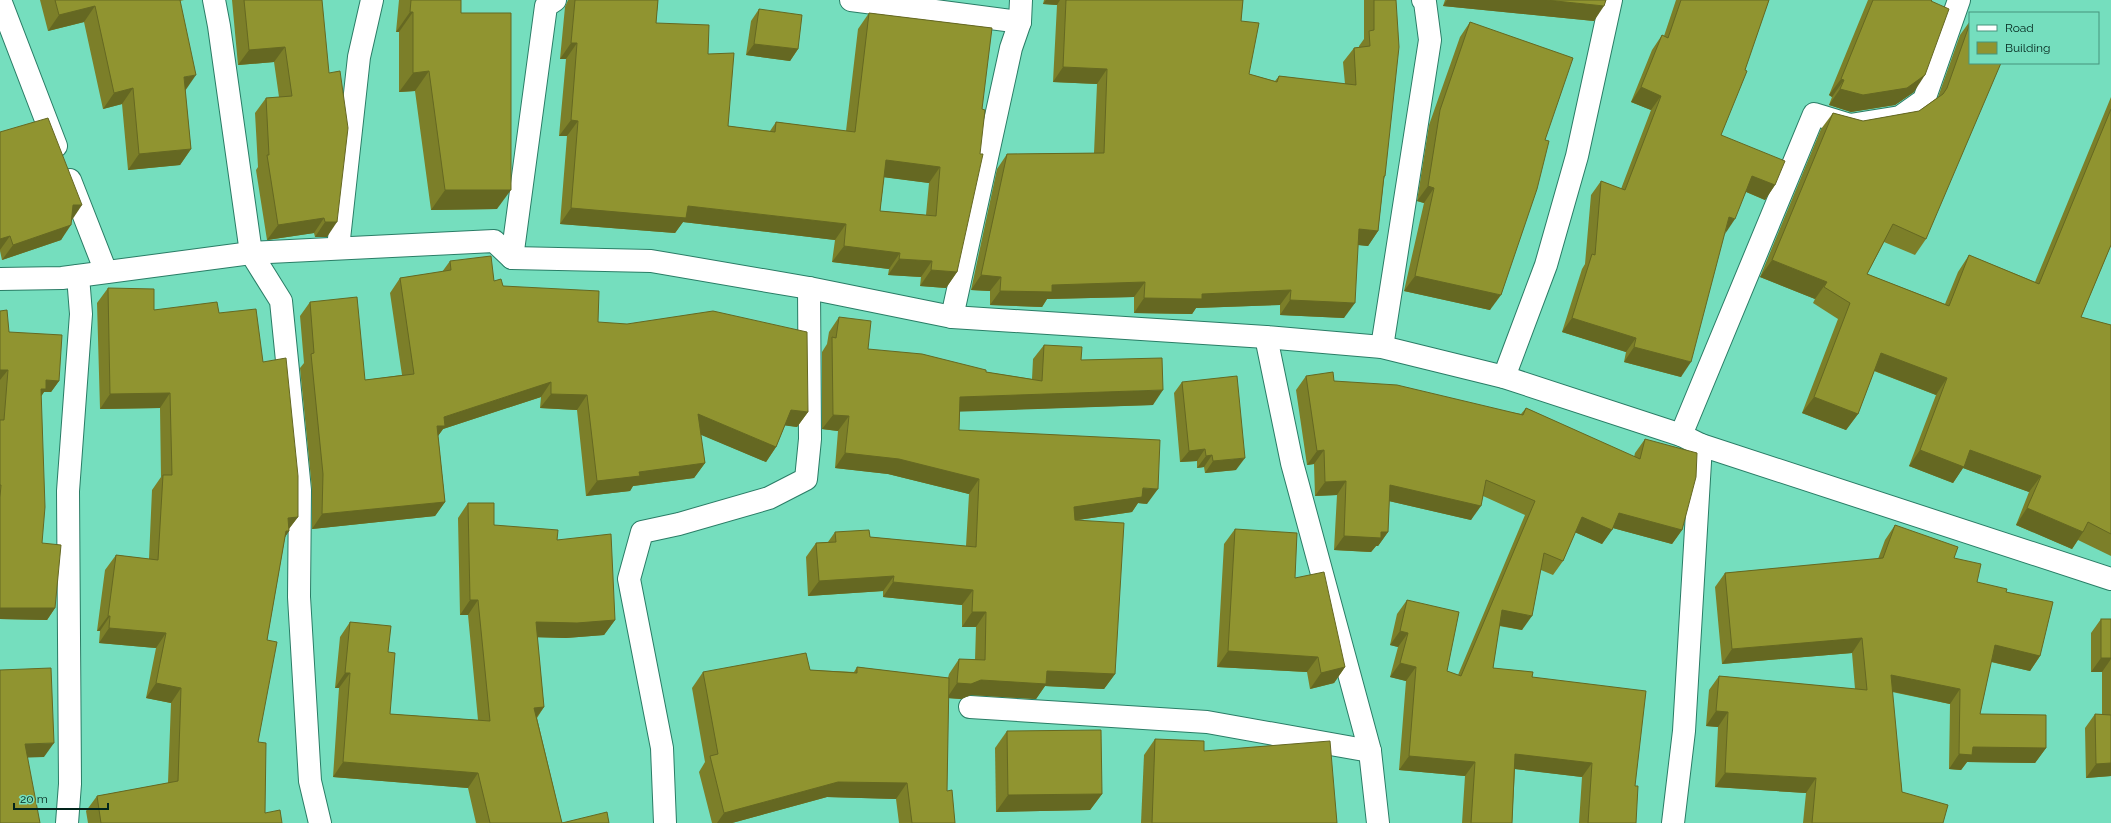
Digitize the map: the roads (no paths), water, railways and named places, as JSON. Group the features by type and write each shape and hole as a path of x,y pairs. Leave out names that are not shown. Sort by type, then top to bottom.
{"street":[{"path":"0,0 106,272"},
{"path":"214,0 251,253 280,301 300,490 299,597 310,781 320,823"},
{"path":"338,248 359,58 372,0"},
{"path":"512,258 546,6 555,0"},
{"path":"851,0 1020,22"},
{"path":"952,317 1011,48 1020,22 1021,0"},
{"path":"1382,347 1430,40 1425,2 1422,0"},
{"path":"1504,377 1546,265 1577,156 1611,0"},
{"path":"1681,435 1814,114 1850,125 1900,117 1924,100 1959,0"},
{"path":"0,279 78,276 251,253 494,241 512,258 651,261 809,288 952,317 1266,337 1382,347 1504,377 1681,435 1701,445 2111,579"},
{"path":"67,823 70,784 68,491 81,314 78,276"},
{"path":"666,823 662,748 629,579 642,532 679,524 769,498 806,479 810,439 809,288"},
{"path":"1266,337 1292,463 1370,750 1378,823"},
{"path":"1673,823 1684,731 1701,445"},
{"path":"970,707 1207,722 1370,750"}]}
